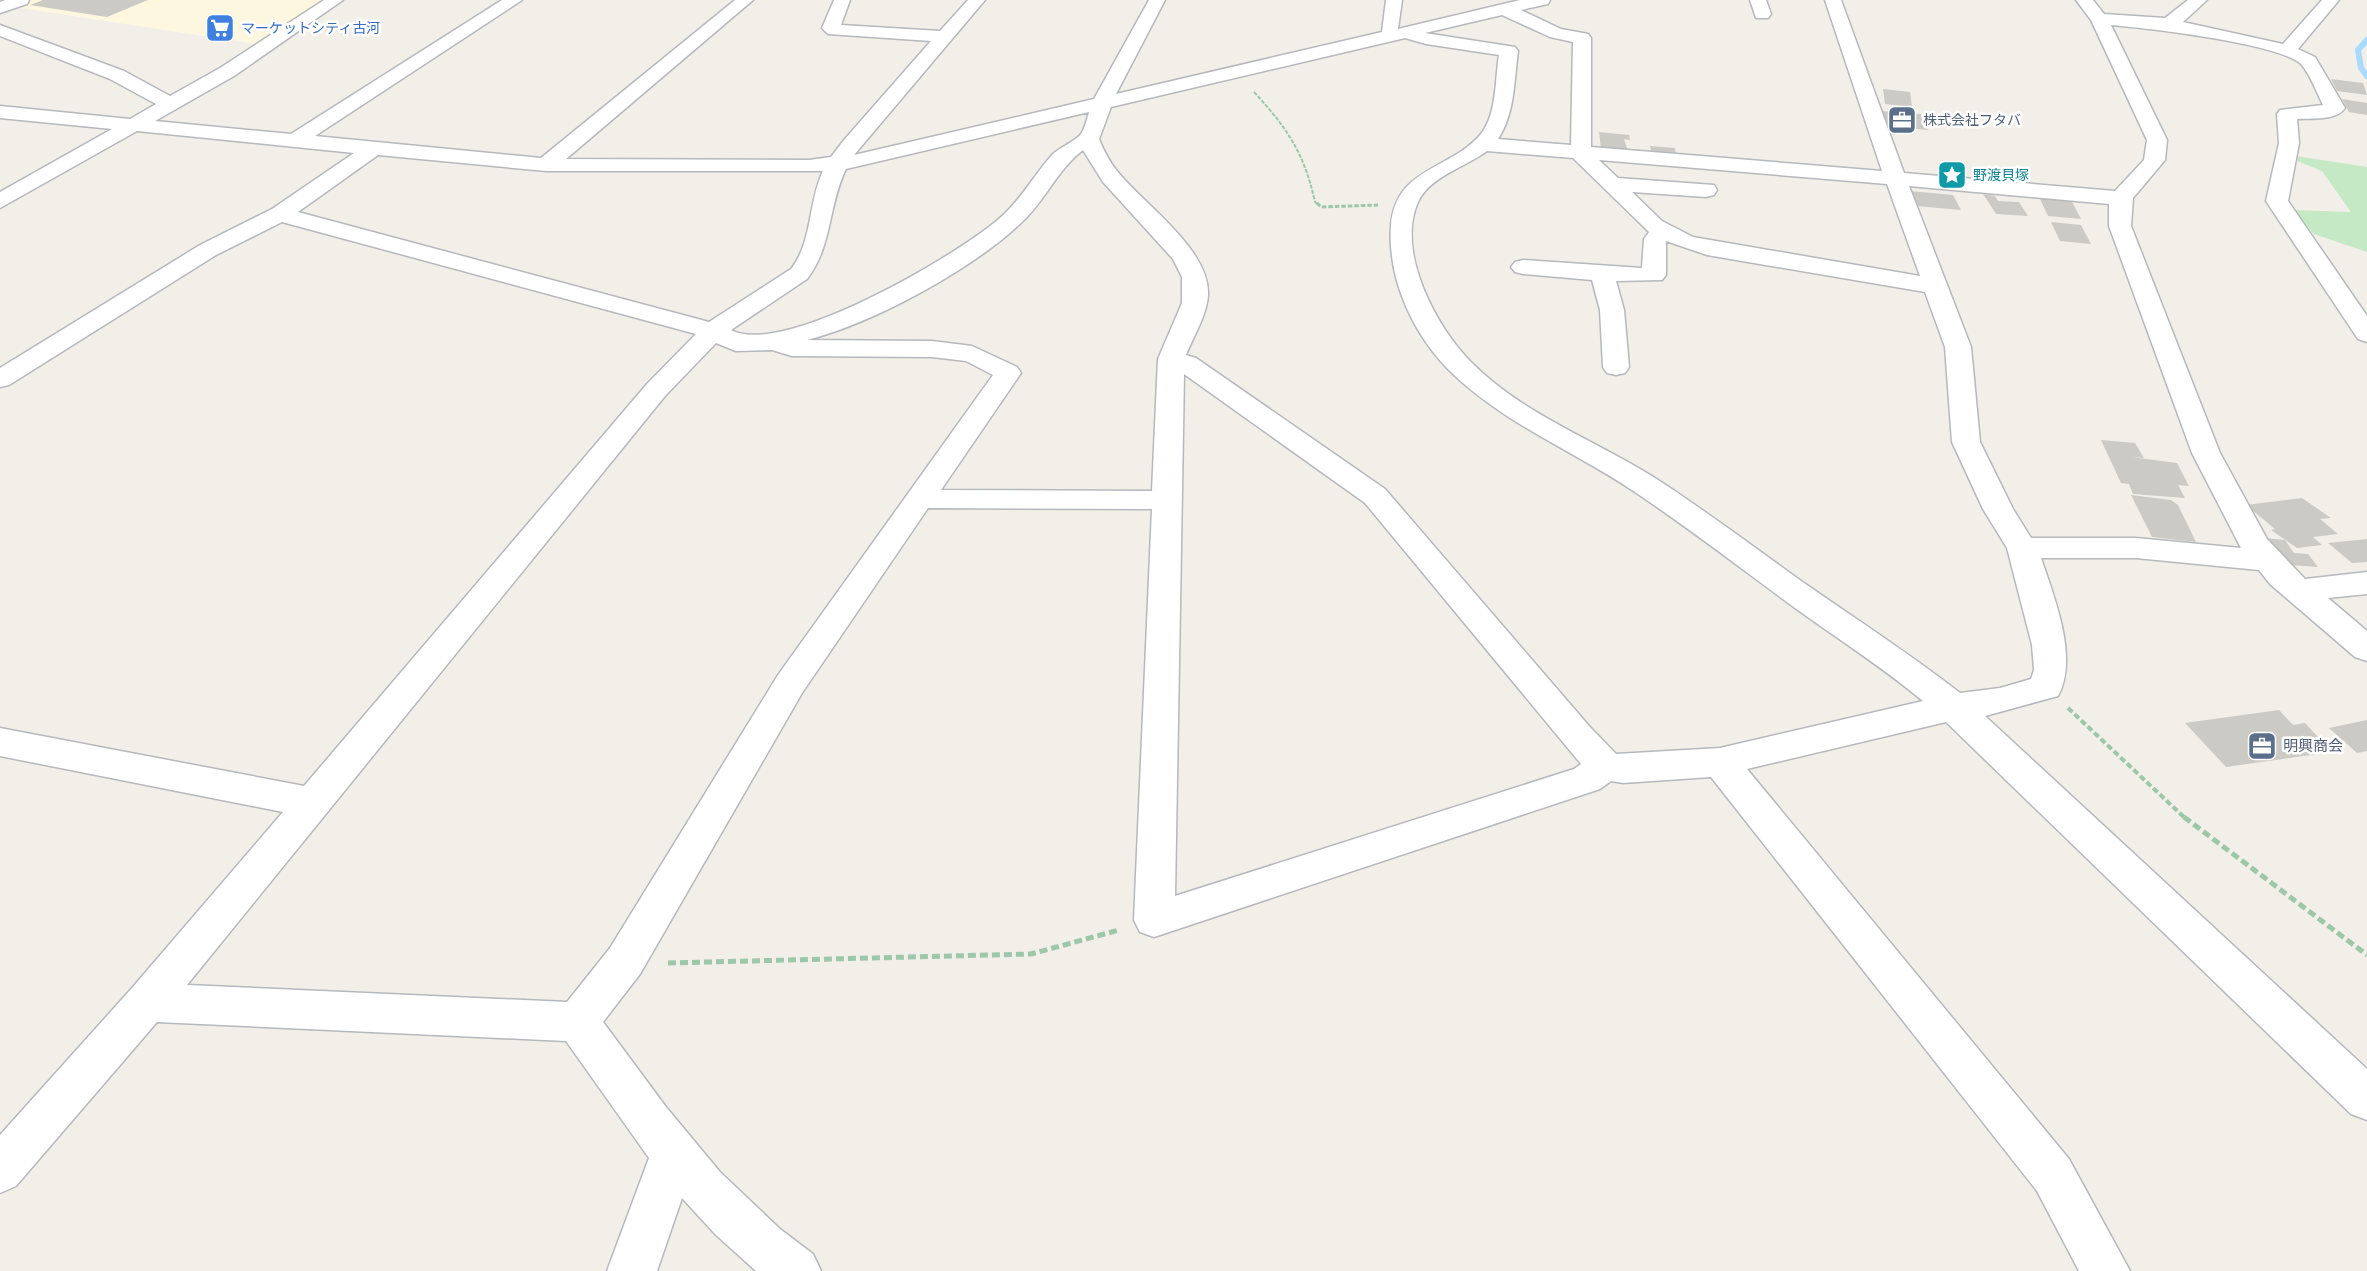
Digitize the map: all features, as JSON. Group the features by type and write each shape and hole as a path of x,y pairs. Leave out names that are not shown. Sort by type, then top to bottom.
{"street":[{"path":"0,8 21,0"},
{"path":"0,201 174,104 270,45 335,0"},
{"path":"293,142 514,0"},
{"path":"546,165 745,0"},
{"path":"842,0 831,28 834,30 945,37"},
{"path":"0,1170 147,1002 656,390 713,331 799,274 809,264 829,183 838,164 851,144 977,0"},
{"path":"1157,0 1101,105 1089,139 1096,157 1112,177 1180,252 1191,269 1196,294 1171,359 1154,920 1587,779 1606,766"},
{"path":"1394,0 1389,29 1399,34 1509,51 1496,124 1482,144 1421,182 1406,206 1401,239 1406,274 1432,335 1447,354 1501,402 1552,433 1601,457 1645,485 1926,685 1953,707 2367,1099"},
{"path":"0,112 546,165 809,166 838,164 1101,105 1542,0"},
{"path":"1171,359 1187,364 1360,483 1375,496 1576,736 1606,766 1623,768 1720,762 1953,707 1983,705 2017,698 2046,687 2051,670 2049,645 2034,584 2022,548 1998,509 1966,442 1962,419 1958,347 1895,178 1833,0"},
{"path":"2169,24 2199,0"},
{"path":"2287,50 2331,0"},
{"path":"1504,9 1548,29 1582,38 1581,153 1654,226 1685,242 1719,251 1935,286"},
{"path":"2091,9 2287,50 2308,61 2335,108 2287,114 2289,143 2277,201 2367,334"},
{"path":"2091,9 2157,140 2158,152 2152,168 2129,187 2121,199 2120,226 2206,453 2254,544 2268,561 2300,591 2367,649"},
{"path":"0,30 117,75 164,101 174,104"},
{"path":"785,346 937,272 969,253 1021,211 1053,168 1076,144 1089,139"},
{"path":"1482,144 2104,195 2121,199"},
{"path":"0,379 208,250 280,214 373,149"},
{"path":"1611,183 1706,190"},
{"path":"280,214 713,331 719,339 731,342 749,345 932,350 972,354 1008,373 790,684 625,961 577,1022"},
{"path":"1523,267 1602,274 1654,275 1655,239 1665,232"},
{"path":"1602,274 1612,310 1616,367"},
{"path":"918,499 1165,500"},
{"path":"2022,548 2136,548 2268,561"},
{"path":"2300,591 2367,583"},
{"path":"0,742 314,803"},
{"path":"1720,762 2053,1175 2105,1271"},
{"path":"147,1002 577,1022"},
{"path":"577,1022 674,1154 765,1250 796,1271"},
{"path":"633,1271 674,1154"}],"path":[{"path":"1235,73 1285,126 1300,146 1307,163 1315,202 1321,207 1406,206"},
{"path":"2046,687 2176,811 2367,955"},
{"path":"625,961 689,963 1031,954 1154,920"}],"shaded area":[{"name":"マーケットシティ古河","path":"32,0 329,0 262,45 14,7"}],"green space":[{"path":"2277,153 2367,167 2367,252 2314,234 2291,210 2351,212 2322,171"}],"building":[{"path":"43,0 148,0 107,17 30,5"},
{"path":"2331,79 2363,83 2367,95 2337,91"},
{"path":"1883,89 1910,92 1912,107 1885,104"},
{"path":"2342,99 2367,103 2367,115 2349,112"},
{"path":"1881,111 1921,114 1928,130 1887,126"},
{"path":"1599,132 1629,135 1630,140 1624,139 1628,151 1601,149"},
{"path":"1650,146 1675,148 1676,156 1652,154"},
{"path":"1910,191 1953,195 1961,210 1916,206"},
{"path":"1983,194 1995,196 1998,201 2019,202 2028,216 1996,214"},
{"path":"2039,197 2071,200 2081,219 2048,216"},
{"path":"2051,222 2081,225 2091,244 2060,241"},
{"path":"2101,440 2135,443 2144,458 2131,457 2177,463 2189,486 2178,485 2185,498 2133,494 2129,484 2121,483"},
{"path":"2131,495 2171,500 2178,505 2196,542 2152,537"},
{"path":"2302,498 2331,518 2320,519 2338,534 2313,537 2322,545 2297,548 2271,530 2275,529 2246,505"},
{"path":"2265,538 2285,540 2294,553 2308,554 2318,567 2290,565 2286,559 2278,559"},
{"path":"2367,539 2367,562 2352,563 2328,543"},
{"name":"明興商会","path":"2279,710 2293,725 2305,723 2318,737 2310,738 2325,753 2226,767 2185,723"},
{"path":"2367,720 2367,751 2357,753 2329,728"}],"waterway":[{"path":"2367,40 2358,50 2361,68 2367,76"}],"place":[{"name":"マーケットシティ古河","path":"220,28"},
{"name":"株式会社フタバ","path":"1902,120"},
{"name":"野渡貝塚","path":"1952,175"},
{"name":"明興商会","path":"2262,746"}]}
